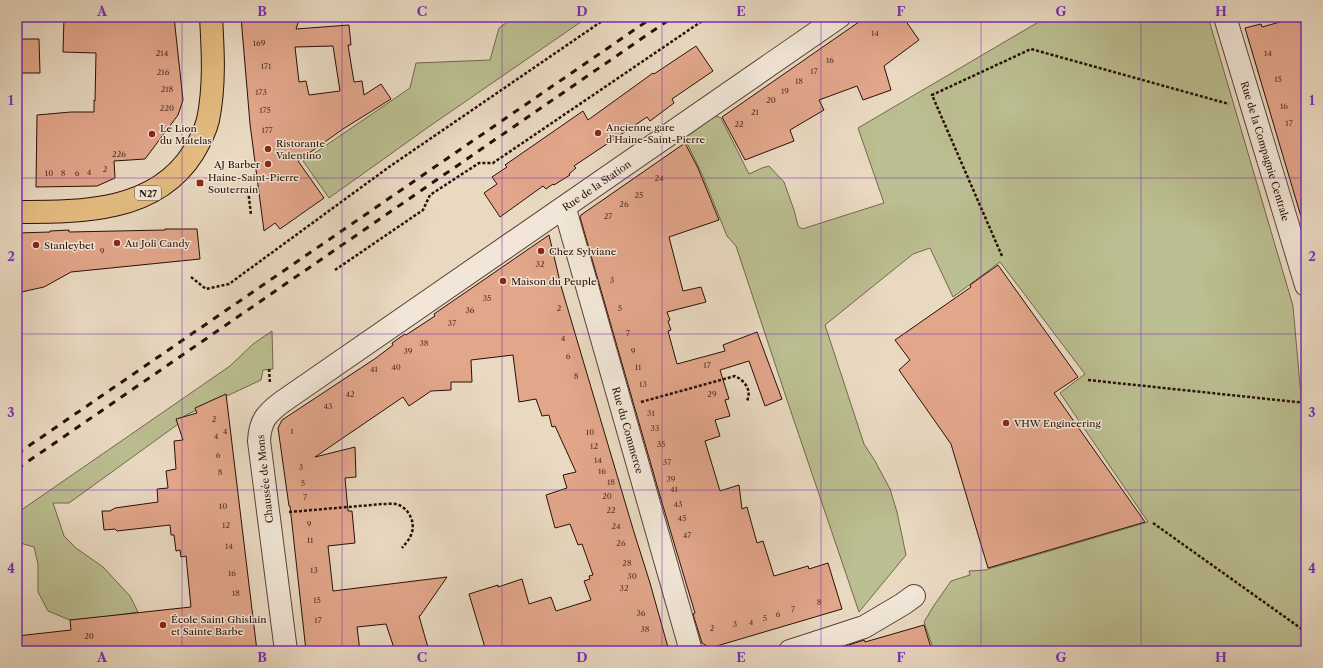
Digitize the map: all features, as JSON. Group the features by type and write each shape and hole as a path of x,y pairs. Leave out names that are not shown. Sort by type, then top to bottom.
{"main road":[{"name":"N27","path":"17,212 77,212 121,204 145,195 162,186 177,174 200,142 208,121 213,78 211,17"}],"street":[{"name":"Rue de la Station","path":"354,353 565,209 839,17"},
{"name":"Rue de la Compagnie Centrale","path":"1225,17 1306,285"},
{"name":"Rue du Commerce","path":"565,209 691,651"},
{"name":"Chaussée de Mons","path":"286,651 259,441 260,430 264,419 273,409 354,353"},
{"path":"790,651 819,646 864,627 914,596"}],"path":[{"path":"191,277 206,289 230,284 389,167 608,17"},
{"path":"335,270 423,210 430,195 479,163 493,163 708,17"},
{"path":"1002,256 932,94 1031,49 1234,105 1250,99"},
{"path":"235,189 248,189 251,214"},
{"path":"269,369 271,389"},
{"path":"621,408 735,376 740,378 748,388 749,395 747,401"},
{"path":"1088,380 1306,403"},
{"path":"268,513 398,504 406,510 411,517 413,530 402,548"},
{"path":"1153,524 1306,632"}],"green space":[{"path":"514,17 588,17 427,128 329,198 303,161 410,88 416,63 490,60 499,28"},
{"path":"1047,17 1208,17 1293,306 1306,453 1306,651 934,651 924,622 951,581 970,575 969,571 985,570 1148,522 1060,393 1085,374 1000,262 953,297 930,248 913,254 825,325 864,444 890,489 897,512 906,555 859,612 736,246 727,236 702,174 686,141 683,139 710,118 716,116 721,118 749,174 769,166 784,182 798,226 802,229 884,203 858,128"},
{"path":"272,331 273,369 263,370 261,380 184,416 182,421 69,503 53,503 64,536 76,548 103,567 130,596 138,612 70,620 48,611 38,592 38,564 34,547 17,542 17,513 230,366 253,344"}],"building":[{"path":"64,17 174,17 183,100 178,115 145,159 114,161 115,178 97,186 36,187 37,115 71,112 94,112 96,53 63,52"},
{"path":"241,17 300,17 296,29 349,25 351,45 348,45 354,82 362,81 364,95 381,84 391,99 343,129 298,161 324,198 280,229 275,223 264,231 250,124","holes":["333,46 340,91 309,95 306,81 299,82 295,47"]},
{"path":"866,17 903,17 919,40 884,66 891,90 863,100 857,86 819,100 824,110 790,130 794,141 745,160 722,117"},
{"path":"1298,17 1306,17 1306,220 1302,220 1245,28 1261,24 1262,27"},
{"path":"17,39 39,39 40,73 17,73"},
{"name":"Ancienne gare d'Haine-Saint-Pierre","path":"696,46 713,71 672,99 674,103 650,121 647,117 574,166 576,168 569,174 570,175 546,189 543,186 500,217 484,193 497,184 492,177 507,167 505,165 583,111 588,120 653,73 654,74"},
{"path":"685,143 698,168 719,220 669,237 683,291 701,287 706,302 667,312 671,330 668,331 677,364 725,351 723,345 757,332 782,399 765,406 749,361 720,370 729,399 725,400 730,416 715,420 720,436 705,441 720,491 739,485 742,509 747,507 757,543 763,541 774,576 808,566 809,569 828,563 842,609 710,648 702,643 693,614 695,613 580,217"},
{"path":"197,229 200,259 71,272 44,287 17,293 17,233 69,230 69,232"},
{"path":"549,235 561,286 669,651 486,651 469,594 522,579 529,604 551,597 556,611 591,600 584,581 590,579 589,576 593,575 582,544 578,545 570,524 555,528 546,495 567,488 563,475 576,472 555,426 552,427 549,415 542,416 536,399 519,402 513,355 471,360 472,382 451,382 451,390 431,391 409,406 403,397 315,457 355,447 356,477 345,478 348,511 352,511 355,543 328,546 333,591 447,577 419,616 429,651 395,651 386,624 357,627 360,651 306,651 290,506 278,428 282,420 376,358 393,345 392,343 435,316 434,314"},
{"name":"VHW Engineering","path":"998,265 1078,377 1054,393 1145,522 988,568 951,444 899,370 910,360 895,340 971,287 970,285"},
{"path":"226,394 257,651 17,651 17,636 71,630 70,620 191,607 186,556 181,557 180,550 176,551 174,535 171,535 170,525 117,531 115,529 104,530 102,511 110,511 115,508 158,502 157,489 168,488 166,471 176,469 174,441 183,440 176,419 197,413 195,408"},
{"path":"924,625 932,651 840,651 843,647 864,640 865,642"}],"railway":[{"path":"17,454 653,17"},
{"path":"17,469 673,17"}],"place":[{"name":"Ancienne gare d'Haine-Saint-Pierre","path":"598,133"},
{"name":"Le Lion du Matelas","path":"152,134"},
{"name":"Ristorante Valentino","path":"268,149"},
{"name":"AJ Barber","path":"268,164"},
{"name":"Haine-Saint-Pierre Souterrain","path":"200,183"},
{"name":"Au Joli Candy","path":"117,243"},
{"name":"Stanleybet","path":"36,245"},
{"name":"Chez Sylviane","path":"541,251"},
{"name":"Maison du Peuple","path":"503,281"},
{"name":"VHW Engineering","path":"1006,423"},
{"name":"École Saint Ghislain et Sainte Barbe","path":"163,625"}]}
